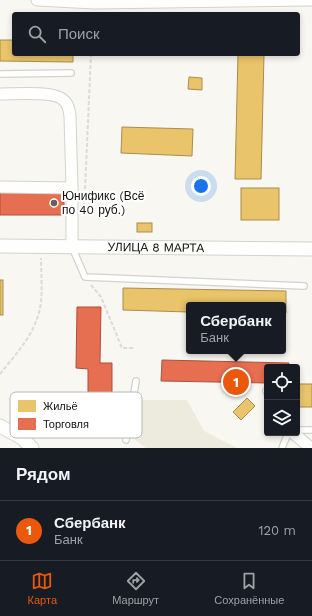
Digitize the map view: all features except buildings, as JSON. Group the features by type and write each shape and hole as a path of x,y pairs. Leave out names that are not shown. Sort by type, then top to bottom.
{"street":[{"path":"37,0 312,0"},
{"path":"0,94 50,94 62,98 68,105 70,116 72,247"},
{"path":"0,187 72,188"},
{"name":"УЛИЦА 8 МАРТА","path":"0,246 312,249"},
{"path":"0,426 10,431"},
{"path":"297,436 311,448"},
{"path":"22,438 32,448"}],"lane":[{"path":"0,74 71,74"},
{"path":"72,247 85,277 304,286"},
{"path":"134,392 136,381"},
{"path":"300,430 312,430"},
{"path":"282,448 287,436"}],"path":[{"path":"84,216 91,56"},
{"path":"0,374 28,339 34,326 40,307 41,246"},
{"path":"85,277 101,297 122,348 135,348"}],"shaded area":[{"path":"142,400 187,400 204,431 237,448 146,448 134,439 142,438"}],"place":[{"name":"Юнификс (Всё по 40 руб.)","path":"54,203"},
{"name":"Сбербанк","path":"236,382"}]}
